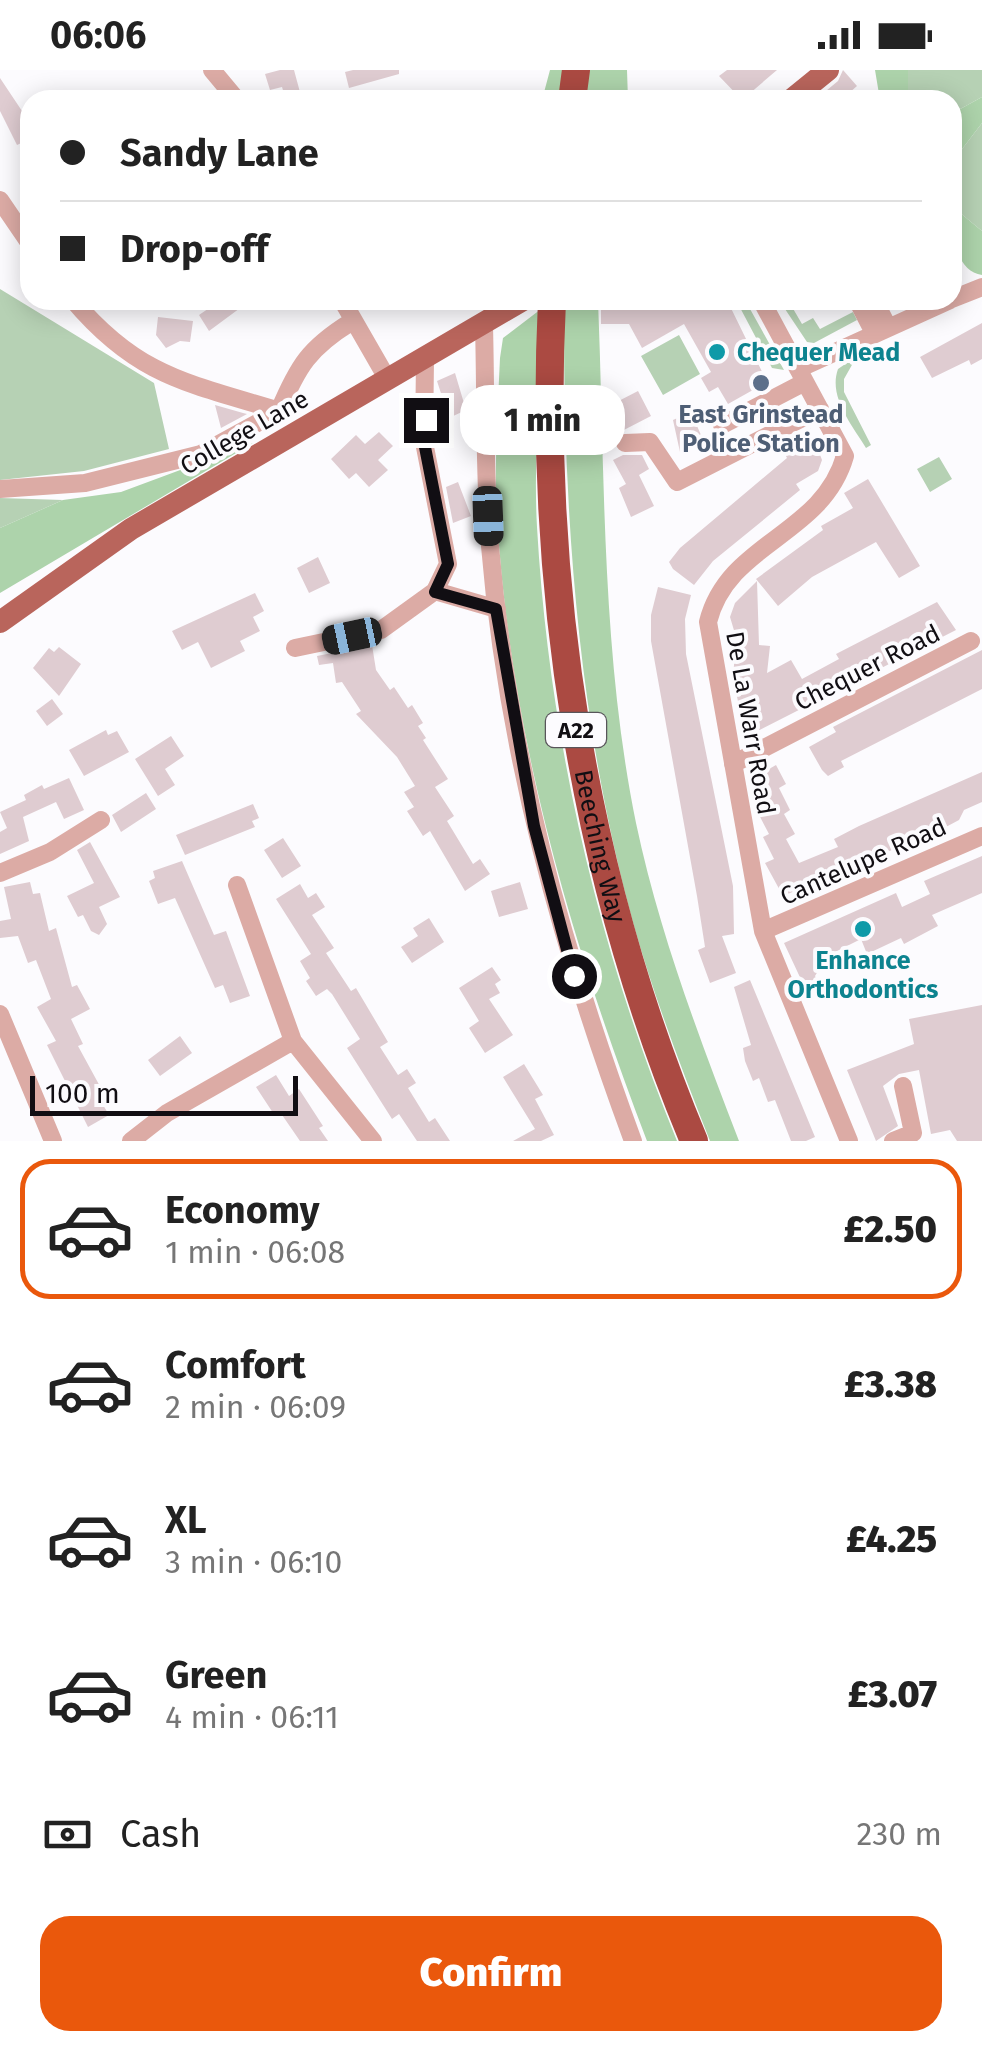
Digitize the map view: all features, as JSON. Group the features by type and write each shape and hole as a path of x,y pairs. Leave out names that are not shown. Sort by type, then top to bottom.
{"highway":[{"name":"Beeching Way","path":"552,310 553,522 579,750 602,867 631,966 694,1141"}],"main road":[{"path":"803,90 828,70"},
{"name":"College Lane","path":"0,622 131,529 508,310"}],"street":[{"path":"212,70 228,90"},
{"path":"0,200 20,229"},
{"name":"College Lane","path":"82,310 104,336 156,372 279,411 299,364 324,339 352,322"},
{"path":"347,310 388,380"},
{"name":"De La Warr Road","path":"766,310 846,456 831,492 724,581 708,622 763,932 849,1141"},
{"path":"861,310 871,339"},
{"path":"871,339 873,310"},
{"path":"722,425 802,375 930,310"},
{"path":"484,326 490,543 496,609 546,880 584,1008 634,1141"},
{"path":"296,648 381,630 435,592 448,564 424,442 425,360"},
{"path":"625,442 650,442 677,482 820,409"},
{"path":"0,489 85,484 201,454 279,411"},
{"path":"435,592 496,609"},
{"name":"Chequer Road","path":"733,764 971,641"},
{"path":"0,873 50,852 100,820"},
{"name":"Cantelupe Road","path":"763,932 982,836"},
{"path":"237,885 293,1041 372,1141"},
{"path":"0,1014 53,1141"},
{"path":"131,1141 167,1113 293,1041"},
{"path":"892,1141 912,1132 904,1086"}],"green space":[{"path":"550,70 565,70 562,90 545,90"},
{"path":"582,70 627,70 628,90 579,90"},
{"path":"875,70 908,70 908,90 878,90"},
{"path":"908,70 982,70 982,97 962,108 962,90 908,90"},
{"path":"982,97 982,123 962,149 962,108"},
{"path":"982,123 982,231 962,214 962,149"},
{"path":"962,214 982,231 982,275 962,261"},
{"path":"0,289 20,301 20,310 34,310 154,383 169,449 84,471 0,480"},
{"path":"545,310 537,527 543,606 565,762 623,992 677,1141 647,1141 591,984 545,824 527,742 512,660 496,495 503,338"},
{"path":"564,310 598,310 610,628 625,759 645,864 668,944 739,1141 710,1141 651,980 615,849 599,771 577,615"},
{"path":"741,310 751,310 784,370 772,368"},
{"path":"786,310 794,310 802,324 813,318 820,329 853,312 857,320 814,343 807,342"},
{"path":"679,335 700,374 663,395 641,356"},
{"path":"857,356 844,379 844,392 871,445 866,448 836,390 838,369"},
{"path":"253,443 0,593 0,528 63,500 121,492"},
{"path":"939,457 952,479 930,492 917,469"},
{"path":"0,498 63,500 0,528"}],"building":[{"path":"294,70 299,90 270,90 265,74"},
{"path":"399,70 399,74 349,88 345,72"},
{"path":"727,70 777,70 754,90 732,90 719,76"},
{"path":"843,70 857,86 852,90 827,90"},
{"path":"0,78 20,108 20,144 17,145 0,111"},
{"path":"206,310 237,310 209,331 199,315"},
{"name":"Chequer Mead","path":"601,310 732,310 767,382 728,404 718,387 709,392 701,378 711,372 684,324 642,348 629,324 601,324"},
{"path":"158,317 193,321 190,342 180,341 166,348 156,335"},
{"path":"982,323 982,359 971,365 969,360 932,378 920,357"},
{"path":"455,373 466,410 449,418 437,381"},
{"path":"638,391 651,416 620,432 607,407"},
{"path":"215,405 243,413 247,414 221,428"},
{"path":"691,412 704,442 680,452 673,420"},
{"path":"810,428 822,460 818,471 796,484 800,490 713,561 694,585 673,569 669,562 680,548 787,458 780,444"},
{"path":"379,432 393,446 378,460 388,470 369,487 356,473 349,479 331,459 356,435 365,444"},
{"path":"623,455 642,455 649,469 639,475 654,506 631,517 619,488 626,484 613,460"},
{"path":"868,479 920,566 899,578 876,542 812,577 778,606 756,579 823,530 821,526 853,508 844,493"},
{"path":"458,482 471,516 453,523 446,487"},
{"path":"318,557 330,583 309,593 297,568"},
{"path":"757,581 759,645 770,646 767,673 791,660 802,679 839,659 836,654 937,602 956,630 746,737 733,679 736,637 730,617 735,603"},
{"path":"658,587 691,595 685,619 686,654 733,886 734,934 722,936 736,973 710,983 698,950 705,947 651,641 651,615"},
{"path":"255,593 264,611 253,617 260,631 240,641 245,651 211,668 198,642 182,650 172,631"},
{"path":"372,645 376,670 408,708 412,705 423,723 418,726 426,738 423,740 448,779 435,787 454,816 447,821 473,864 480,859 490,874 465,891 430,831 423,836 407,811 414,807 404,792 415,786 397,757 356,714 361,711 342,682 336,683 333,663 319,665 317,656"},
{"path":"59,647 81,664 59,696 33,668 49,648 54,652"},
{"path":"982,650 982,689 841,761 844,767 828,776 822,770 809,747 836,732 833,727"},
{"path":"52,699 63,714 47,726 36,711"},
{"path":"106,730 108,735 117,731 129,752 84,776 69,750"},
{"path":"171,736 184,756 165,769 175,785 158,796 135,759"},
{"path":"776,765 786,784 779,788 790,810 784,814 795,834 786,839 799,863 838,847 834,839 859,826 982,772 982,802 964,810 959,820 944,828 783,896 765,863 774,859 763,837 769,834 758,813 766,809 754,787 764,782 760,774"},
{"path":"69,778 84,810 64,819 56,802 23,817 29,841 0,854 0,832 7,828 0,812 26,800 24,795 42,785 44,789"},
{"path":"146,793 156,809 121,832 112,815"},
{"path":"253,804 259,818 252,821 255,827 185,855 176,835"},
{"path":"283,838 301,866 282,878 264,850"},
{"path":"90,842 120,897 99,907 107,924 99,935 91,931 83,915 78,917 67,896 94,883 77,850"},
{"path":"982,856 982,893 932,915 938,926 904,944 901,938 867,954 861,939 835,952 838,958 821,966 815,976 818,982 805,988 784,943 896,893 902,907 930,894 924,881"},
{"path":"182,861 214,935 226,931 250,996 230,1003 223,985 215,988 175,898 158,904 149,881 155,878 153,871"},
{"path":"30,882 33,894 40,893 49,931 56,928 72,987 77,985 90,1009 71,1019 83,1044 78,1046 102,1090 96,1093 109,1115 88,1127 47,1045 56,1041 37,1007 51,999 36,960 28,963 18,936 0,938 0,921 11,919 4,887"},
{"path":"520,882 528,909 499,917 491,891"},
{"path":"300,884 308,898 316,893 325,907 312,915 334,948 326,953 351,991 356,988 388,1042 380,1047 398,1075 407,1069 416,1083 408,1088 429,1122 435,1118 450,1141 417,1141 399,1114 392,1119 347,1048 360,1039 332,994 327,989 316,996 306,981 310,978 300,961 311,954 276,899"},
{"path":"429,918 444,942 412,963 401,947 418,936 413,928"},
{"path":"492,967 501,980 495,984 500,993 489,999 513,1035 485,1053 469,1028 479,1021 459,988"},
{"path":"750,980 815,1137 806,1141 791,1141 775,1100 768,1102 759,1078 753,1081 745,1061 743,1048 751,1045 734,987"},
{"path":"982,1005 982,1141 957,1141 950,1130 931,1134 919,1070 899,1074 883,1086 898,1126 876,1141 847,1070 914,1044 909,1019"},
{"path":"180,1036 192,1053 160,1076 148,1060"},
{"path":"524,1064 543,1095 535,1099 554,1135 541,1141 513,1141 535,1129 503,1077"},
{"path":"276,1075 289,1096 299,1089 328,1141 300,1141 280,1112 275,1116 256,1087"}],"place":[{"name":"Chequer Mead","path":"717,352"},
{"name":"East Grinstead Police Station","path":"761,383"},
{"name":"Enhance Orthodontics","path":"863,929"}],"route":[{"path":"426,420 424,442 445,532 448,564 435,592 496,609 534,826 574,976"}]}
